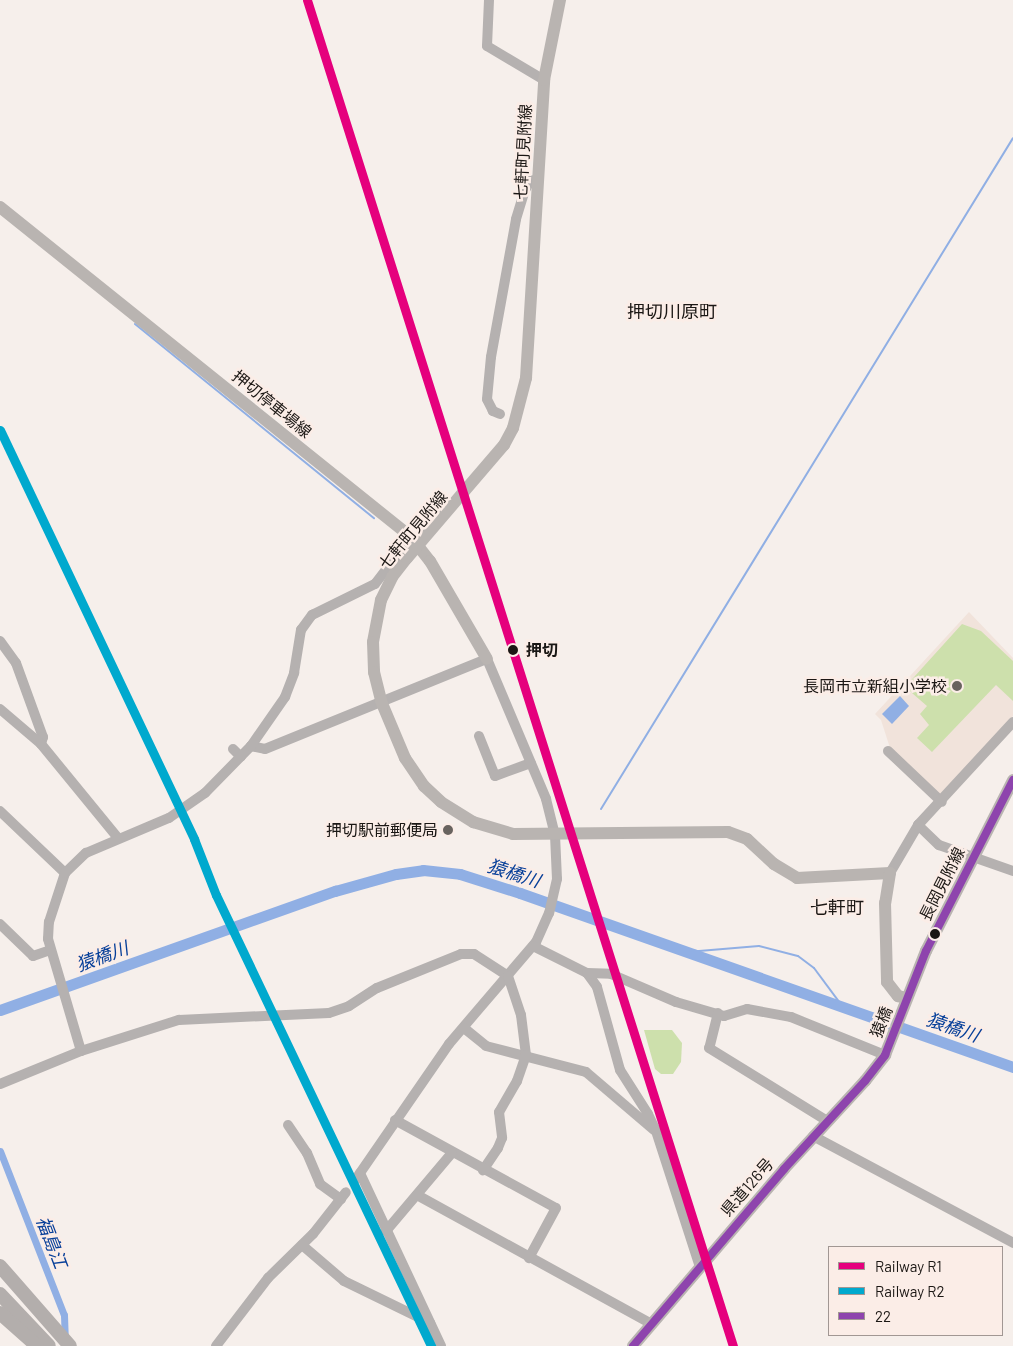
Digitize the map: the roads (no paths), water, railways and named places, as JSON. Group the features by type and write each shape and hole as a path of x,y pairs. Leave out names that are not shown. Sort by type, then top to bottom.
{"highway":[{"path":"0,1266 47,1338"},
{"path":"0,1280 47,1338"},
{"path":"0,1294 47,1338 70,1346"},
{"path":"0,1313 63,1346"}],"main road":[{"name":"七軒町見附線","path":"560,0 544,80 526,378 516,421 504,445 392,577 381,600 373,642 374,672 381,701 405,758 424,786 441,802 486,827 513,834 555,835 728,832 747,839 774,864 797,878 890,873"},
{"name":"押切停車場線","path":"0,207 411,538 430,561 487,659"},
{"name":"長岡見附線","path":"906,1002 1013,780"},
{"path":"890,873 885,903 888,982 898,996 906,1002"},
{"name":"猿橋","path":"886,1053 906,1002"},
{"name":"県道126号","path":"633,1346 650,1323 813,1136 866,1081 886,1053"}],"street":[{"path":"489,0 486,46 544,80"},
{"path":"500,414 493,411 487,399 491,358 516,219 524,192 530,181 538,179"},
{"path":"81,1051 50,950 49,922 65,873 86,853 168,818 191,805 241,757 251,746 291,686 296,648 306,623 318,610 375,584 411,538"},
{"path":"0,641 10,652 19,671 43,737 41,744"},
{"path":"251,746 265,749 487,659 546,799 555,835 557,879 541,932 533,946 508,976 481,1003 395,1120 382,1143 358,1176 441,1346"},
{"path":"0,709 41,744 118,838"},
{"path":"890,873 918,825 942,802 1013,722"},
{"path":"479,736 495,776 531,763"},
{"path":"233,749 241,757"},
{"path":"888,751 942,802"},
{"path":"0,811 65,873"},
{"path":"918,825 939,845 1013,872"},
{"path":"0,924 33,956 50,950"},
{"path":"533,946 587,973 612,974 676,1002 724,1016 747,1009 791,1017 886,1053"},
{"path":"0,1084 81,1051 179,1020 329,1013 349,1006 377,988 461,954 474,954 508,976 521,1015 526,1055 517,1081 500,1112 502,1138 498,1148 483,1170"},
{"path":"587,973 597,987 608,1018 620,1070 648,1114 656,1132 700,1267"},
{"path":"718,1013 709,1048 827,1121"},
{"path":"464,1028 486,1046 586,1072 656,1132"},
{"path":"395,1120 483,1170 556,1208 529,1258"},
{"path":"221,1345 268,1278 302,1245 344,1196 320,1184 307,1153 288,1125"},
{"path":"813,1136 934,1199 1013,1243"},
{"path":"386,1231 452,1153"},
{"path":"417,1195 650,1323"},
{"path":"302,1245 344,1281 430,1324"}],"water":[{"path":"900,696 909,706 892,724 882,714"}],"waterway":[{"path":"601,809 1013,138"},
{"path":"135,324 374,518"},
{"name":"猿橋川","path":"0,1010 335,891 396,874 423,870 460,874 520,893 1013,1067"},
{"path":"669,947 699,951 759,946 798,956 814,968 843,1007"},
{"name":"福島江","path":"0,1151 64,1315 65,1338"}],"rail line":[{"name":"R1","path":"307,0 733,1346"},
{"name":"R2","path":"0,430 194,839 216,895 431,1346"}],"place":[{"name":"押切","path":"513,650"},
{"name":"長岡市立新組小学校","path":"957,686"},
{"name":"押切駅前郵便局","path":"448,830"}],"district":[{"name":"押切川原町","path":"672,311"},
{"name":"七軒町","path":"837,907"}]}
